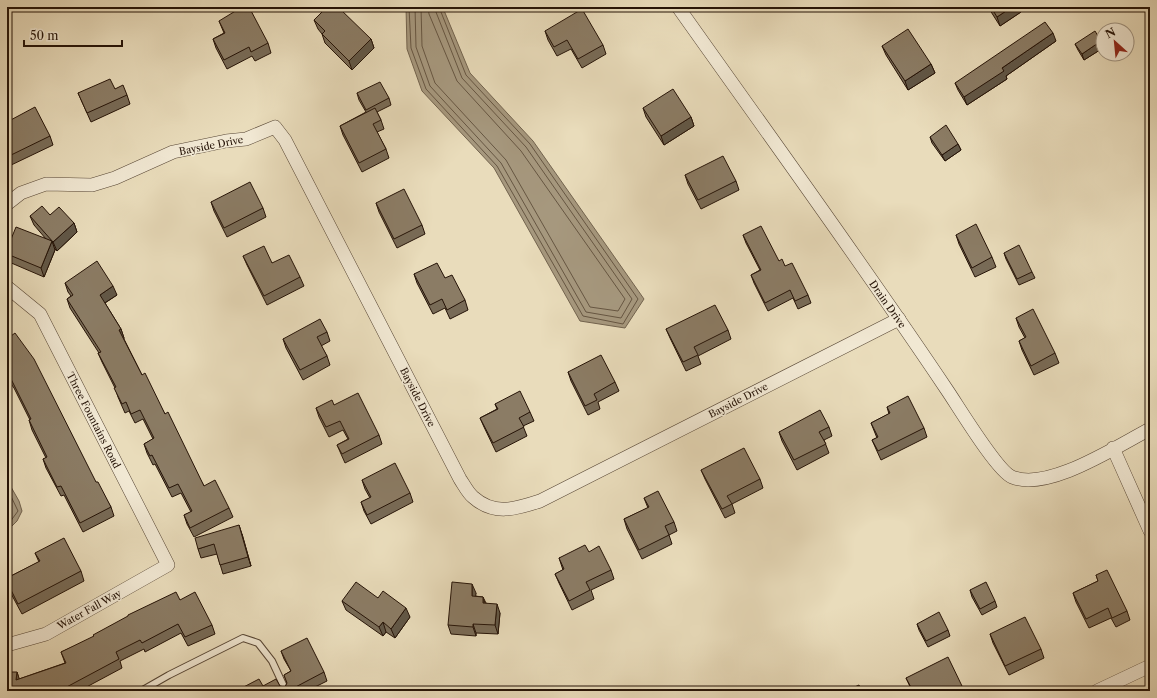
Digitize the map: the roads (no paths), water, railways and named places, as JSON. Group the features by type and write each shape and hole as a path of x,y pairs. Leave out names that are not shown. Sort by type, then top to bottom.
{"street":[{"name":"Drain Drive","path":"678,7 899,319 978,438 1003,470 1012,477 1029,480 1045,479 1057,476 1150,429"},
{"name":"Bayside Drive","path":"7,204 21,193 46,184 92,185 116,178 173,152 226,141 246,139 275,127 285,140 460,479 472,497 491,508 514,509 540,501 899,319"},
{"name":"Three Fountains Road","path":"7,287 40,314 168,565"},
{"path":"1114,448 1150,530"},
{"name":"Water Fall Way","path":"7,645 46,634 168,565"},
{"path":"1097,691 1150,666"}],"lane":[{"path":"141,691 169,675 243,638 258,643 272,661 286,691"}],"water":[{"path":"406,7 443,8 470,73 533,141 644,299 625,328 580,321 494,168 422,91 407,49"},
{"path":"7,480 19,501 22,511 17,521 7,531"}]}
